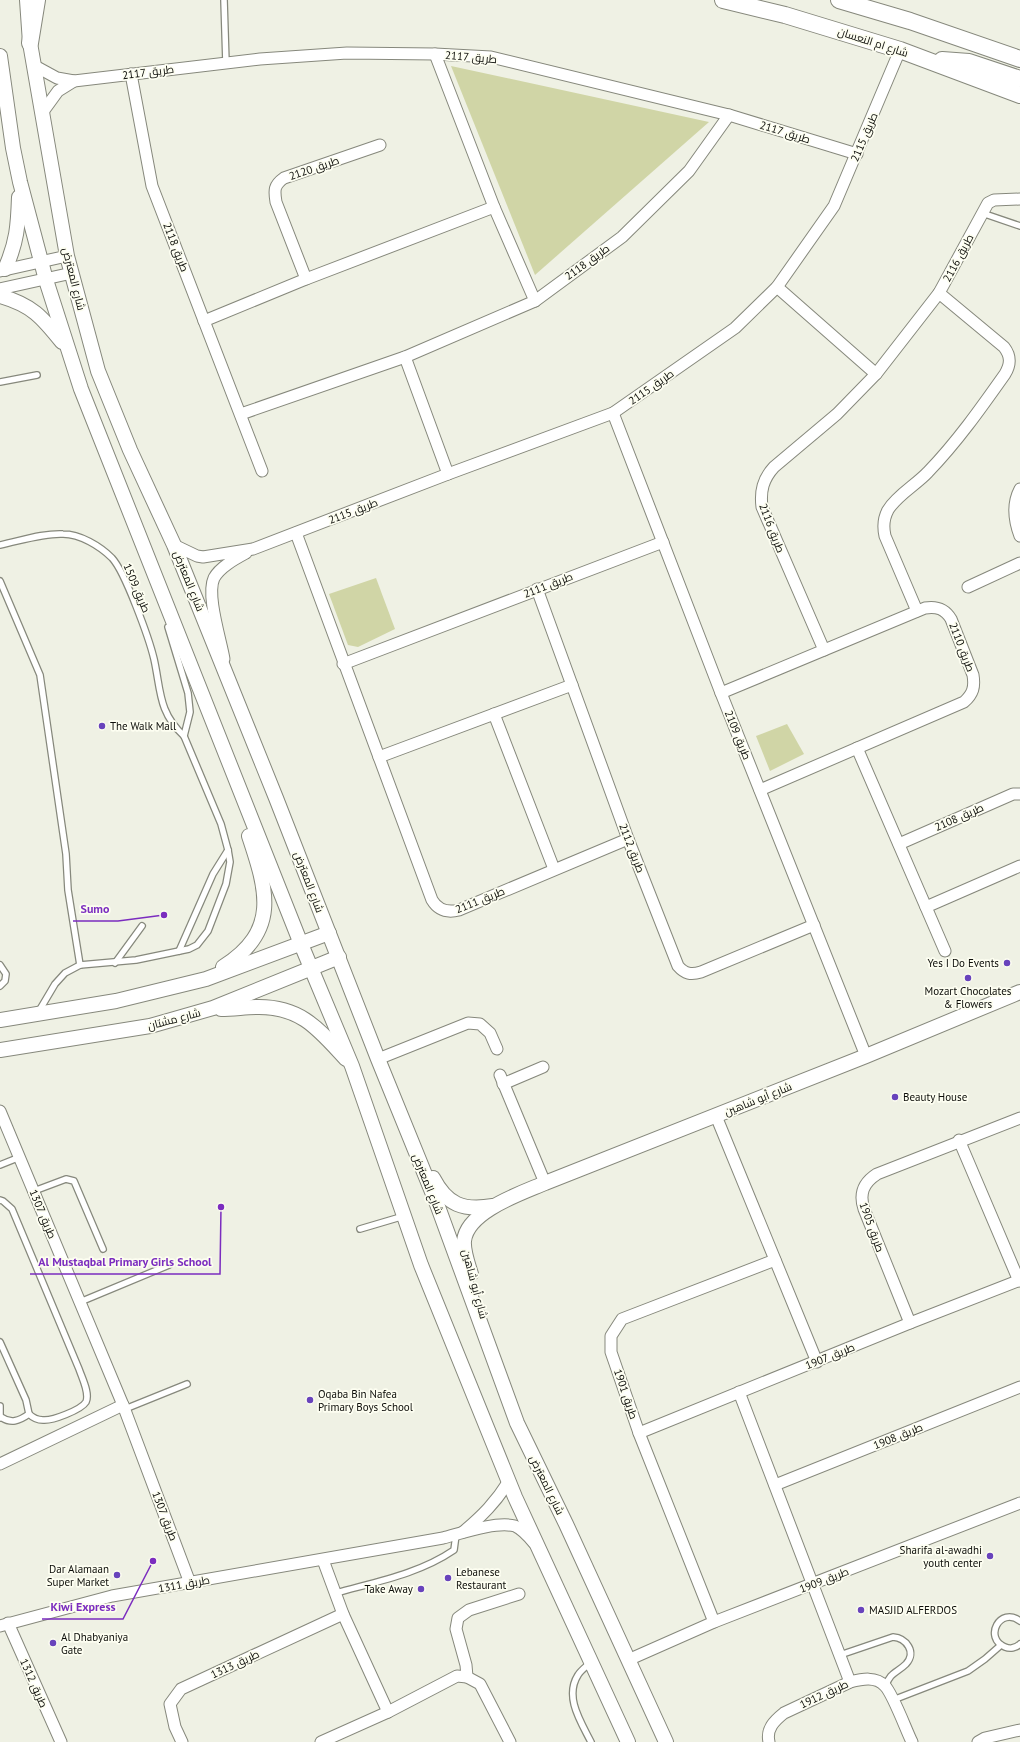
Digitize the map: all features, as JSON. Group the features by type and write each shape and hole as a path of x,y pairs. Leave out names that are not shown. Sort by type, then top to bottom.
{"main road":[{"path":"30,43 37,0"},
{"name":"شارع ام النعسان","path":"723,0 785,15 900,50 1020,95"},
{"path":"839,0 910,21 1020,59"},
{"path":"930,61 950,60 969,62 1020,79"}],"street":[{"name":"شارع المعترض","path":"27,0 30,43 67,256 98,371 130,450 174,545 339,956 378,1059 437,1204 517,1423 566,1524 666,1742"},
{"name":"طريق 2115","path":"174,545 197,556 203,557 253,548 613,413 734,328 777,287 834,206 900,50"},
{"name":"طريق 2117","path":"42,113 58,91 74,82 226,63 347,52 435,54 491,57 730,115 857,154"},
{"path":"435,54 494,207 535,300"},
{"path":"0,56 13,148 20,182 40,261 67,348 126,505 160,586 310,967 352,1066 421,1265 509,1481 628,1742"},
{"name":"طريق 2117","path":"35,66 58,78 74,82"},
{"name":"طريق 2118","path":"131,74 152,186 262,471"},
{"name":"طريق 2118","path":"240,414 405,357 535,300 622,237 689,171 730,115"},
{"name":"طريق 2120","path":"306,279 276,202 274,191 275,186 284,178 380,145"},
{"path":"2,270 12,252 18,229 20,182"},
{"name":"طريق 2116","path":"824,650 762,507 762,485 767,475 774,467 837,414 876,374 939,293 988,203 994,200 1020,199"},
{"path":"204,321 306,279 494,207"},
{"path":"2,270 67,256"},
{"path":"0,288 46,280 72,273"},
{"path":"777,287 876,374"},
{"path":"917,611 885,536 883,529 886,514 894,503 927,473 965,429 1005,374 1009,367 1010,360 1004,347 939,293"},
{"path":"0,296 31,308 67,348"},
{"path":"405,357 448,474"},
{"name":"طريق 2109","path":"613,413 721,693 866,1056"},
{"path":"1020,489 1016,497 1014,522 1020,536"},
{"name":"طريق 2111","path":"296,533 343,664 432,900 440,909 446,912 459,910 628,839"},
{"name":"طريق 2111","path":"343,664 663,542"},
{"name":"طريق 2115","path":"229,682 212,603 212,586 219,572 233,560 253,548"},
{"path":"968,587 1020,563"},
{"name":"طريق 2112","path":"537,589 628,839 675,961 682,971 688,974 701,972 814,925"},
{"name":"طريق 2110","path":"721,693 917,611 933,606 947,612 951,619 975,682 970,697 964,702 760,790"},
{"path":"379,757 572,685"},
{"path":"494,714 554,870"},
{"path":"857,748 945,951"},
{"path":"206,979 235,960 243,952 256,934 264,910 264,882 242,816 240,789"},
{"name":"طريق 2108","path":"899,844 1013,794 1020,794"},
{"path":"926,907 1020,866"},
{"path":"0,1020 116,1002 206,979 329,933"},
{"name":"شارع مشتان","path":"2,1052 150,1026 213,1008 263,989 310,967 339,956"},
{"name":"شارع أبو شاهين","path":"491,1352 486,1326 467,1260 464,1240 470,1226 495,1206 545,1183 866,1056 1020,992"},
{"path":"213,1008 277,1008 291,1013 311,1023 352,1066"},
{"path":"378,1059 468,1023 480,1024 490,1033 497,1049"},
{"path":"543,1067 502,1080 545,1183"},
{"name":"طريق 1307","path":"0,1111 124,1407 190,1583"},
{"path":"716,1116 817,1362"},
{"name":"طريق 1905","path":"910,1323 861,1201 861,1193 864,1185 877,1174 960,1140 1020,1118"},
{"name":"شارع أبو شاهين","path":"407,1132 439,1189 449,1199 461,1207 479,1208 495,1206"},
{"path":"960,1140 1019,1281"},
{"name":"طريق 1901","path":"714,1622 639,1433 611,1352 611,1336 622,1319 775,1260"},
{"name":"طريق 1907","path":"639,1433 910,1323 1019,1281"},
{"name":"طريق 1908","path":"775,1485 1020,1387"},
{"path":"739,1392 814,1584 850,1682"},
{"path":"0,1464 124,1407"},
{"name":"طريق 1311","path":"458,1534 482,1516 497,1500 509,1481"},
{"name":"طريق 1909","path":"628,1660 714,1622 1020,1503"},
{"name":"طريق 1311","path":"4,1625 112,1596 323,1560 496,1526 515,1526 529,1536 541,1553"},
{"path":"323,1560 343,1614 388,1712"},
{"path":"467,1677 466,1665 456,1629 458,1618 469,1610 519,1594"},
{"name":"طريق 1313","path":"182,1742 175,1727 170,1704 181,1689 343,1614"},
{"name":"طريق 1312","path":"4,1625 60,1740"},
{"path":"321,1742 388,1712 457,1676 467,1677 480,1684 510,1742"},
{"name":"طريق 1912","path":"769,1742 770,1728 774,1720 784,1713 850,1682 861,1679 872,1679 886,1686"},
{"path":"886,1686 912,1742"},
{"path":"978,1742 985,1738 1020,1730"},
{"path":"48,1742 60,1740"}],"lane":[{"path":"224,0 226,63"},
{"path":"982,213 1020,226"},
{"path":"0,382 37,375"},
{"name":"طريق 1509","path":"0,545 63,534 74,535 85,539 111,557 122,574 150,645 160,697 170,720 184,736 220,824 228,850 230,862 229,873 208,931 197,945 189,950 147,958 114,963 80,965"},
{"path":"0,581 40,675 66,854 68,890 80,965 65,973 55,984 38,1014"},
{"path":"160,586 168,626 188,693 190,712 184,736"},
{"path":"180,951 213,874 228,850"},
{"path":"114,963 142,926"},
{"path":"0,965 6,974 6,981 0,986"},
{"path":"0,1165 20,1157"},
{"path":"34,1191 66,1179 74,1181 103,1250"},
{"path":"0,1200 12,1209 76,1362 87,1394 86,1402 80,1408 53,1420 38,1420 29,1414 26,1400 0,1342"},
{"path":"360,1229 404,1216"},
{"path":"80,1302 169,1265"},
{"path":"124,1407 187,1384"},
{"path":"0,1406 0,1417 7,1421 13,1422 29,1414"},
{"path":"336,1593 437,1562 454,1550 458,1534"},
{"path":"1020,1621 1016,1618 1007,1617 999,1622 995,1629 995,1638 1000,1645 1009,1648 1020,1644"},
{"path":"840,1655 893,1637 899,1637 905,1640 910,1651 910,1658 907,1663 889,1677 886,1686"},
{"path":"893,1700 968,1671 985,1659 1000,1645"},
{"path":"591,1662 578,1675 574,1684 573,1695 578,1714 591,1742"}],"green space":[{"path":"451,66 709,122 535,275"},
{"path":"376,578 395,629 358,647 348,645 329,594"},
{"path":"787,724 804,754 770,771 756,736"}],"place":[{"name":"The Walk Mall","path":"102,726"},
{"name":"Sumo","path":"164,915"},
{"name":"Yes I Do Events","path":"1007,963"},
{"name":"Mozart Chocolates & Flowers","path":"968,978"},
{"name":"Beauty House","path":"895,1097"},
{"name":"Al Mustaqbal Primary Girls School","path":"221,1207"},
{"name":"Oqaba Bin Nafea Primary Boys School","path":"310,1400"},
{"name":"Sharifa al-awadhi youth center","path":"990,1556"},
{"name":"Kiwi Express","path":"153,1561"},
{"name":"Dar Alamaan Super Market","path":"117,1575"},
{"name":"Lebanese Restaurant","path":"448,1578"},
{"name":"Take Away","path":"421,1589"},
{"name":"MASJID ALFERDOS","path":"861,1610"},
{"name":"Al Dhabyaniya Gate","path":"53,1643"}]}
